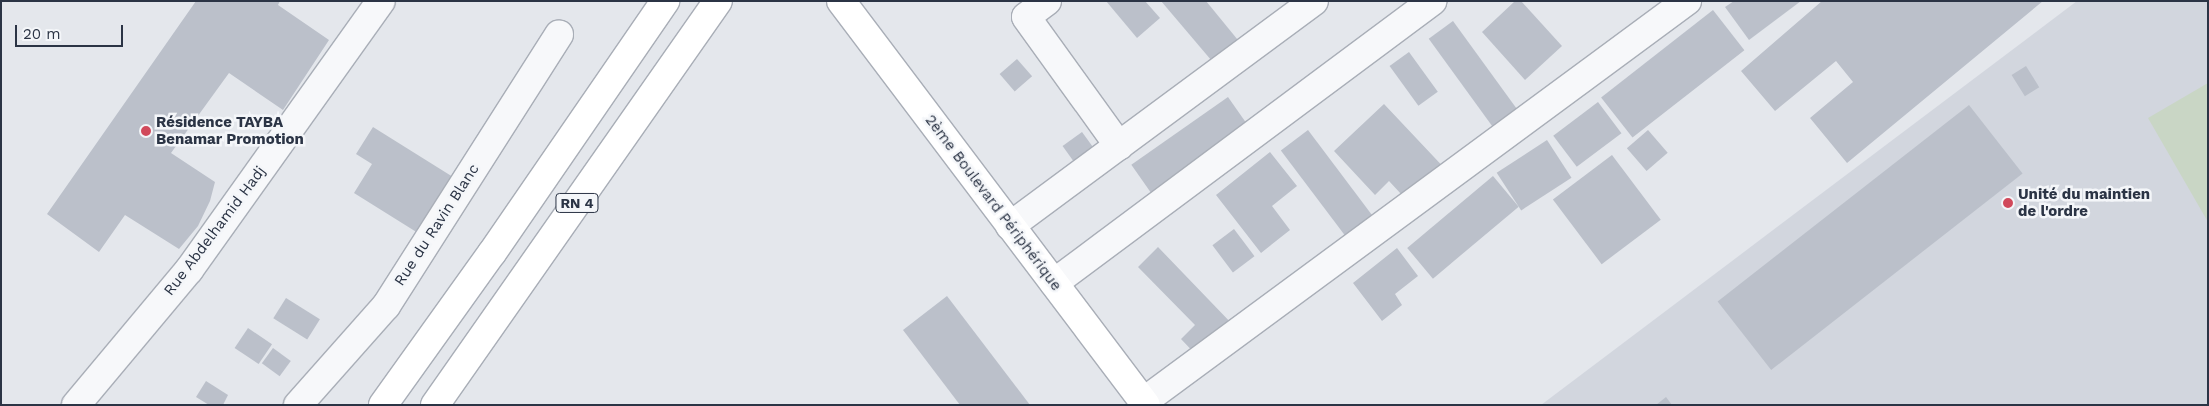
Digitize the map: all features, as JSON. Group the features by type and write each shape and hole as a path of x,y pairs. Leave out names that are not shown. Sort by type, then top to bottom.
{"main road":[{"name":"RN 4","path":"383,405 492,253 665,1"},
{"name":"RN 4","path":"435,405 718,1"},
{"name":"2ème Boulevard Périphérique","path":"842,1 1145,403"}],"street":[{"name":"Rue Abdelhamid Hadj","path":"76,405 189,270 381,1"},
{"path":"1047,1 1026,17 1119,146"},
{"path":"1010,226 1314,1"},
{"path":"1054,283 1433,1"},
{"path":"1145,403 1687,1"},
{"name":"Rue du Ravin Blanc","path":"298,405 386,306 559,34"}],"shaded area":[{"name":"Unité du maintien de l'ordre","path":"2077,1 2208,1 2208,405 1541,405"}],"green space":[{"path":"2208,83 2208,222 2148,118"}],"building":[{"name":"Résidence TAYBA Benamar Promotion","path":"196,1 280,1 278,5 329,40 283,110 229,73 171,153 215,182 210,201 198,226 179,249 125,215 99,252 47,214"},
{"path":"1106,1 1145,1 1160,18 1137,38"},
{"path":"1161,1 1206,1 1242,45 1217,67"},
{"path":"1515,1 1521,1 1562,46 1525,80 1482,32"},
{"path":"1734,1 1801,1 1749,40 1725,7"},
{"path":"1822,1 2043,1 1847,163 1810,118 1853,82 1836,61 1775,111 1741,71"},
{"path":"1713,10 1744,50 1633,138 1601,97"},
{"path":"1453,21 1528,124 1503,141 1429,39"},
{"path":"1409,52 1438,92 1418,106 1390,66"},
{"path":"1017,59 1032,76 1015,91 1000,74"},
{"path":"2026,66 2039,87 2025,96 2012,75"},
{"path":"1228,97 1251,130 1154,197 1131,165"},
{"path":"1598,102 1621,133 1577,167 1553,136"},
{"path":"1384,104 1450,174 1414,208 1389,181 1375,195 1334,151"},
{"path":"1969,105 2023,174 1771,370 1718,301"},
{"path":"373,127 453,177 418,233 354,193 372,164 356,154"},
{"path":"1308,130 1384,231 1357,251 1281,150"},
{"path":"1648,130 1668,153 1647,171 1627,148"},
{"path":"1082,132 1095,150 1076,164 1063,146"},
{"path":"1547,140 1572,178 1521,210 1497,173"},
{"path":"1270,152 1297,186 1272,206 1290,230 1261,253 1216,195"},
{"path":"1612,155 1661,220 1602,264 1553,200"},
{"path":"1493,176 1519,207 1433,279 1407,248"},
{"path":"1234,229 1254,256 1233,272 1212,245"},
{"path":"1158,247 1235,327 1201,360 1181,339 1195,325 1138,267"},
{"path":"1397,248 1418,276 1395,294 1402,305 1382,321 1353,283"},
{"path":"947,296 1030,405 960,405 903,330"},
{"path":"286,298 320,319 307,340 273,318"},
{"path":"248,328 272,344 259,364 235,348"},
{"path":"273,348 291,361 280,376 262,363"},
{"path":"206,381 228,395 223,405 209,405 196,397"},
{"path":"1666,397 1672,405 1656,405"}],"place":[{"name":"Résidence TAYBA Benamar Promotion","path":"146,131"},
{"name":"Unité du maintien de l'ordre","path":"2008,203"}]}
